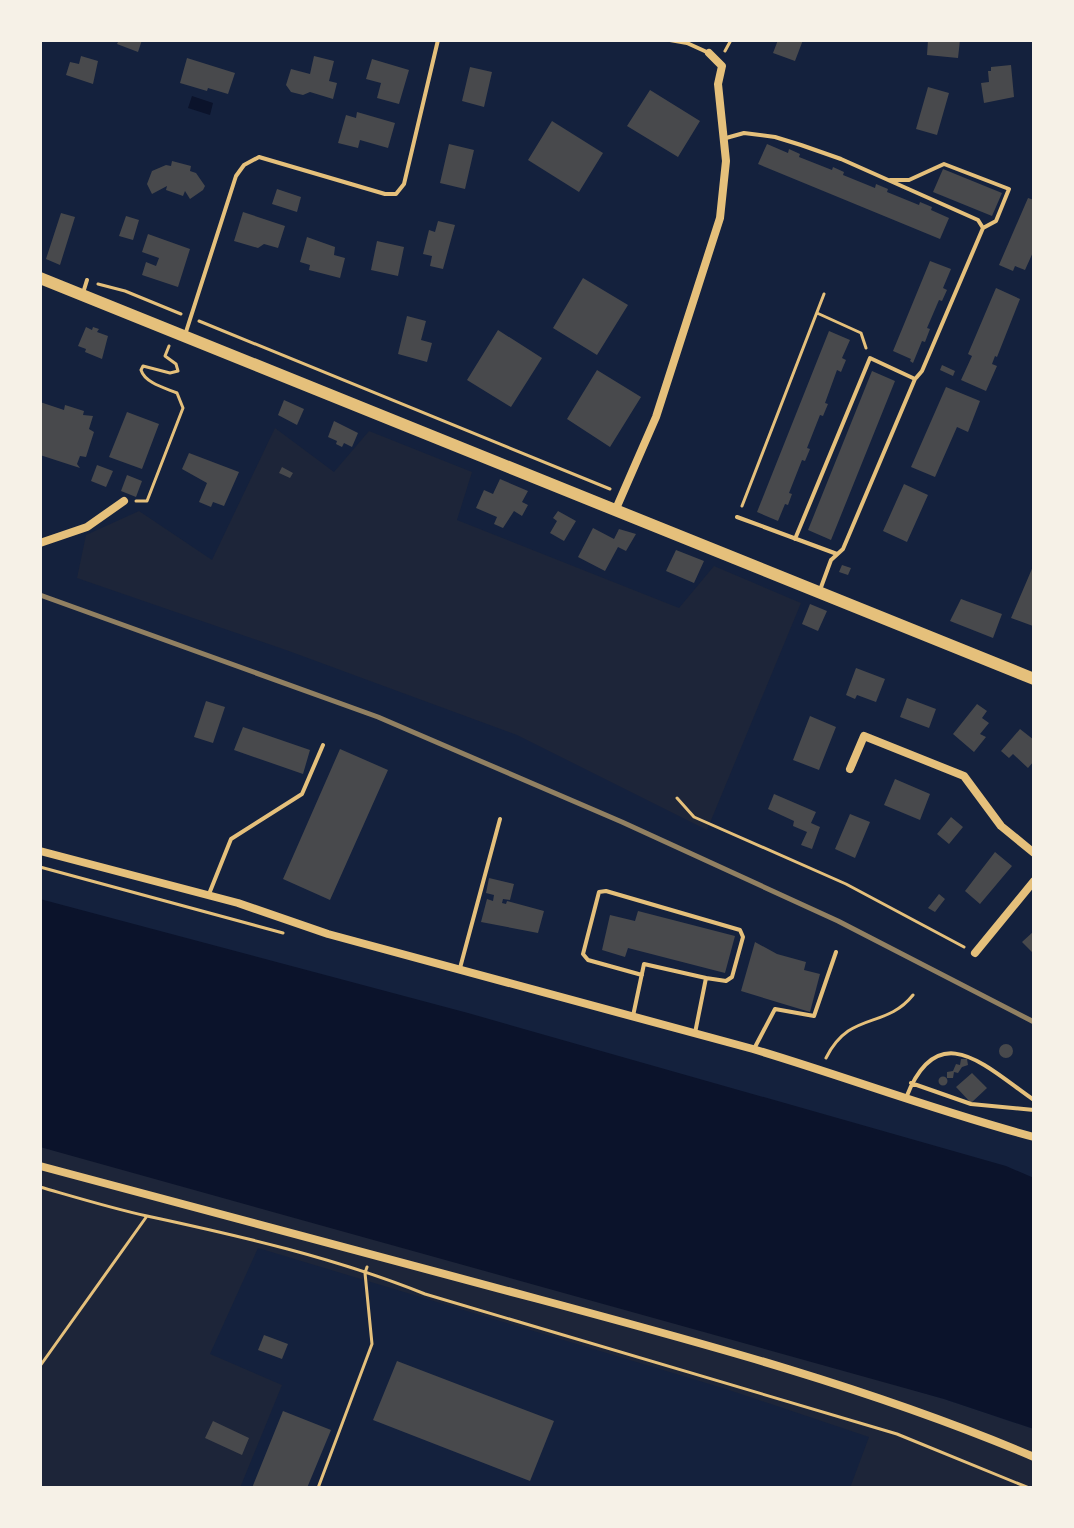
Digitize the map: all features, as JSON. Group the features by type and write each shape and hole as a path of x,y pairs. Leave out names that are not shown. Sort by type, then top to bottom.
{"main road":[{"path":"40,278 819,593 1033,676"}],"street":[{"path":"615,511 656,417 720,218 726,161 718,84 722,66 709,53"},
{"path":"40,543 87,527 124,501"},
{"path":"850,769 864,736 964,776 1001,826 1034,853"},
{"path":"40,851 238,903 328,934 753,1049 1034,1137"},
{"path":"975,953 1034,881"},
{"path":"40,1166 633,1324 801,1373 930,1414 1034,1457"}],"lane":[{"path":"184,337 236,176 247,162 259,157 385,194 396,194 400,190 404,184 438,40"},
{"path":"670,40 687,43 709,53"},
{"path":"724,139 744,133 775,137 841,159 970,216 983,228"},
{"path":"819,593 831,560 843,549 983,228 996,221 1009,189 944,164 909,180 888,180"},
{"path":"82,295 87,280"},
{"path":"795,539 870,358 915,379"},
{"path":"737,517 837,554"},
{"path":"208,896 231,839 302,794 323,745"},
{"path":"459,970 500,819"},
{"path":"633,1016 642,975 644,964 726,981 732,977 743,937 740,930 606,891 599,892 583,954 588,960 642,975"},
{"path":"753,1049 775,1009 814,1016 836,952"},
{"path":"695,1033 706,978"},
{"path":"905,1099 919,1070 936,1057 950,1052 966,1054 1034,1100"},
{"path":"911,1083 971,1104 1034,1110"}],"path":[{"path":"87,280 125,291 609,490 626,485"},
{"path":"737,517 824,294"},
{"path":"817,313 861,333 870,358"},
{"path":"124,501 147,501 183,408 177,393 142,375 143,366 170,373 178,371 176,364 165,356 169,346"},
{"path":"677,798 694,817 846,884 975,953"},
{"path":"40,867 288,934"},
{"path":"822,1070 831,1048 843,1034 858,1023 889,1015 913,995"},
{"path":"40,1187 147,1216 181,1221 365,1273 425,1294 897,1434 1029,1488"},
{"path":"40,1366 147,1216"},
{"path":"318,1488 372,1344 365,1273"}],"shaded area":[{"path":"192,96 213,103 210,115 188,108"},
{"path":"275,428 334,472 369,431 472,472 457,520 679,608 714,566 801,603 707,830 517,735 286,650 77,578 86,535 139,511 212,560"},
{"path":"40,899 468,1013 1006,1166 1034,1178 1034,1429 944,1399 40,1147"},
{"path":"40,1130 944,1399 1034,1429 1034,1488 850,1488 869,1437 726,1389 258,1248 210,1354 282,1385 240,1488 40,1488"}],"building":[{"path":"119,40 142,40 138,52 117,44"},
{"path":"778,40 803,40 795,61 773,53"},
{"path":"928,40 960,40 958,58 927,55"},
{"path":"81,56 98,61 93,84 66,75 70,62 79,64"},
{"path":"314,56 334,61 329,81 337,83 333,99 310,92 303,95 291,92 286,85 291,69 310,74"},
{"path":"187,58 235,73 228,94 180,83"},
{"path":"372,59 409,70 399,104 377,98 381,83 366,79"},
{"path":"1011,65 1014,97 984,103 981,83 989,82 988,71 991,67"},
{"path":"470,67 492,72 484,107 462,101"},
{"path":"928,87 949,93 937,135 916,129"},
{"path":"650,90 700,121 678,157 627,126"},
{"path":"357,112 395,123 388,148 360,140 358,148 338,143 346,115 356,118"},
{"path":"552,121 603,153 579,192 528,160"},
{"path":"449,144 474,150 465,189 440,183"},
{"path":"767,144 788,153 789,149 800,154 799,157 832,170 833,167 844,172 843,175 875,188 876,184 888,189 887,192 932,207 931,210 949,218 940,239 758,164"},
{"path":"172,161 191,166 190,171 196,173 205,186 203,190 190,199 185,191 183,196 166,190 167,186 152,194 147,184 152,171 171,166"},
{"path":"943,169 1002,193 992,216 933,192"},
{"path":"277,189 301,197 297,212 272,204"},
{"path":"1028,198 1034,200 1034,250 1025,270 1015,266 1013,271 999,265"},
{"path":"243,212 285,226 278,248 264,244 258,248 234,241"},
{"path":"61,213 75,217 60,265 46,259"},
{"path":"126,216 139,220 133,240 119,236"},
{"path":"438,221 455,225 443,269 430,266 432,256 423,254 429,230 435,232"},
{"path":"148,234 190,249 178,287 142,275 146,262 156,266 159,258 142,252"},
{"path":"307,237 335,247 334,255 345,258 340,278 309,270 310,265 300,262"},
{"path":"377,241 404,247 398,276 371,270"},
{"path":"930,261 951,269 943,288 947,290 942,301 939,300 927,328 930,329 925,342 922,341 913,363 911,359 893,351"},
{"path":"583,278 628,305 597,355 553,328"},
{"path":"996,288 1020,299 992,364 997,366 986,391 961,380 972,356 968,354"},
{"path":"407,316 426,321 421,340 432,343 427,362 398,354"},
{"path":"86,327 99,329 97,332 108,336 102,359 78,346"},
{"path":"498,330 542,358 511,407 467,380"},
{"path":"829,331 850,340 842,358 846,360 841,372 837,370 825,403 828,404 823,416 820,415 807,448 810,449 805,461 802,460 789,493 792,494 788,505 785,504 778,521 757,512"},
{"path":"942,365 955,371 953,376 940,370"},
{"path":"597,370 641,397 610,447 567,419"},
{"path":"872,371 895,381 831,540 808,530"},
{"path":"946,387 980,401 968,432 957,427 935,477 911,467"},
{"path":"284,400 304,409 297,425 278,415"},
{"path":"40,402 64,410 65,405 84,411 83,415 93,416 89,429 94,432 86,457 80,456 77,464 80,468 40,455"},
{"path":"127,412 159,424 142,469 109,457"},
{"path":"334,421 358,433 352,447 344,443 342,447 328,437"},
{"path":"189,453 239,472 224,506 213,502 211,507 199,502 207,483 182,469"},
{"path":"97,465 113,471 106,487 91,481"},
{"path":"282,467 293,473 290,478 279,473"},
{"path":"127,475 142,481 136,497 121,491"},
{"path":"500,479 528,491 522,502 528,505 522,516 514,511 503,528 494,524 497,517 476,508 484,490 493,494"},
{"path":"904,484 928,495 907,542 883,531"},
{"path":"558,511 576,521 564,541 550,533 557,521 553,518"},
{"path":"593,528 614,539 619,529 636,534 626,551 618,547 605,571 578,557"},
{"path":"676,550 704,561 694,583 666,571"},
{"path":"1034,564 1034,623 1033,626 1011,618"},
{"path":"842,565 851,568 848,575 839,572"},
{"path":"961,599 1002,614 993,638 950,621"},
{"path":"810,604 827,611 818,631 802,624"},
{"path":"856,668 885,679 876,702 857,695 855,699 846,695"},
{"path":"907,698 936,709 929,728 900,717"},
{"path":"206,701 225,707 213,743 194,737"},
{"path":"977,704 987,711 982,718 989,723 980,734 986,737 974,752 953,734"},
{"path":"810,716 836,727 819,770 793,760"},
{"path":"243,727 310,750 303,774 234,750"},
{"path":"1020,729 1034,740 1034,761 1028,768 1013,754 1009,758 1001,751"},
{"path":"340,749 388,770 330,900 283,879"},
{"path":"895,779 930,794 920,820 884,805"},
{"path":"774,794 816,812 811,823 820,827 812,849 801,845 807,832 793,826 794,821 768,809"},
{"path":"850,814 870,822 855,858 835,849"},
{"path":"951,817 963,827 949,844 937,834"},
{"path":"995,852 1012,866 980,904 965,891"},
{"path":"489,878 514,884 510,900 503,899 502,903 506,904 507,901 544,911 538,933 481,922 487,899 493,901 494,895 486,893"},
{"path":"939,894 945,899 935,912 928,908"},
{"path":"638,911 735,936 725,973 628,948 625,957 602,950 610,915 635,921"},
{"path":"1034,931 1034,954 1022,942"},
{"path":"755,942 777,954 806,962 804,970 820,974 810,1012 741,991"},
{"path":"1006,1044 1013,1051 1006,1058 999,1051"},
{"path":"961,1059 967,1059 968,1065 958,1073 954,1072 953,1078 947,1078 947,1072 953,1071 956,1064 960,1065"},
{"path":"972,1073 987,1088 971,1103 956,1087"},
{"path":"943,1077 947,1081 943,1085 939,1081"},
{"path":"264,1335 288,1344 282,1359 258,1350"},
{"path":"397,1361 554,1421 530,1481 373,1420"},
{"path":"283,1411 331,1430 307,1488 252,1488"},
{"path":"213,1421 249,1438 242,1455 205,1438"}],"railway":[{"path":"40,595 378,717 622,822 838,921 1034,1022"}]}
